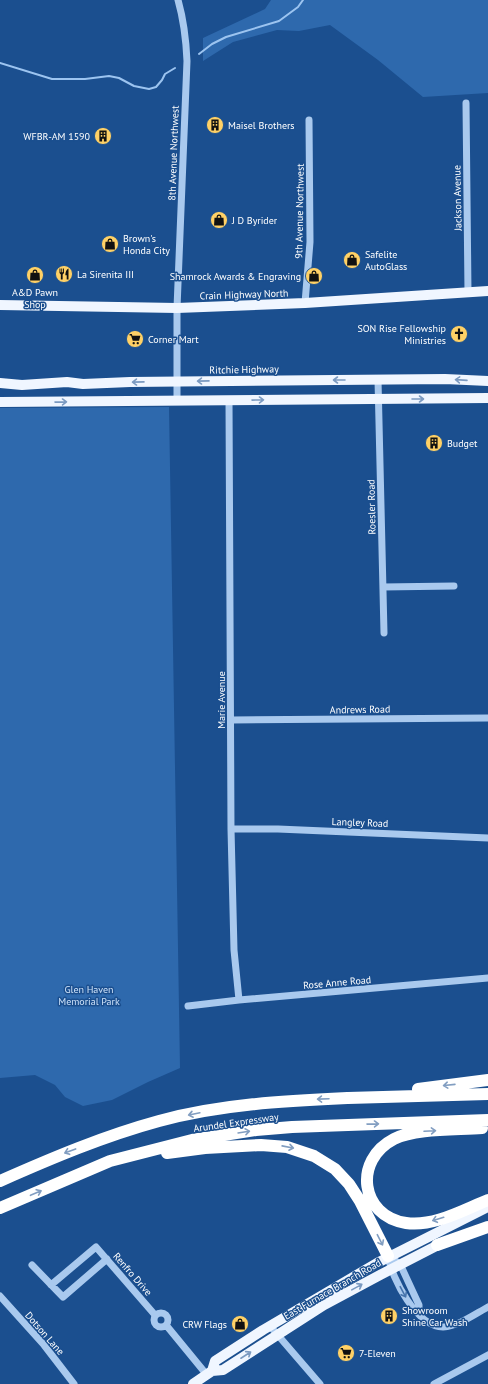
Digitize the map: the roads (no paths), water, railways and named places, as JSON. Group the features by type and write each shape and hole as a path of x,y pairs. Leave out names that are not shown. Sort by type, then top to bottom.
{"highway":[{"path":"348,1098 362,1092 452,1085 488,1080"},
{"name":"Arundel Expressway","path":"0,1181 65,1153 160,1121 228,1107 261,1102 488,1094"},
{"name":"Arundel Expressway","path":"0,1208 110,1161 192,1140 256,1130 345,1124 488,1120"},
{"path":"488,1128 422,1132 407,1134 395,1138 379,1149 373,1157 367,1170 367,1184 368,1190 376,1207 391,1218 407,1223 438,1220 488,1200"},
{"path":"110,1161 147,1159 166,1154 205,1148 261,1145 287,1147 298,1150 314,1156 335,1169 349,1184 360,1200 388,1256"},
{"path":"437,1245 488,1227"}],"main road":[{"name":"Crain Highway North","path":"0,305 177,308 305,303 488,291"},
{"name":"Ritchie Highway","path":"0,383 22,385 67,382 83,384 177,381 445,379 488,381"},
{"path":"0,402 488,398"},
{"name":"East Furnace Branch Road","path":"209,1373 215,1361 340,1284 388,1256 488,1207"},
{"name":"East Furnace Branch Road","path":"193,1384 209,1373 223,1370 324,1305 437,1245 488,1221"}],"street":[{"name":"8th Avenue Northwest","path":"177,400 177,308 187,61 184,21 178,0"},
{"name":"Jackson Avenue","path":"466,103 468,292"},
{"name":"9th Avenue Northwest","path":"305,303 310,242 309,120"},
{"name":"Roesler Road","path":"378,380 384,634"},
{"name":"Marie Avenue","path":"229,400 234,950 239,1000"},
{"path":"383,586 454,586"},
{"name":"Andrews Road","path":"232,720 488,718"},
{"name":"Langley Road","path":"232,829 278,829 488,838"},
{"name":"Rose Anne Road","path":"188,1006 239,1000 488,978"},
{"name":"Renfro Drive","path":"51,1285 96,1246 155,1314 159,1312 164,1313 167,1316 168,1321 166,1325 209,1373"},
{"path":"388,1256 400,1264 419,1305 418,1313"},
{"path":"388,1256 391,1269 412,1308 426,1321 442,1327 458,1323 488,1307"},
{"path":"32,1265 63,1297 107,1259"},
{"name":"Dotson Lane","path":"0,1296 44,1345 74,1384"},
{"path":"270,1326 320,1384"},
{"path":"434,1384 488,1355"}],"waterway":[{"path":"199,54 212,44 226,37 279,21 298,7 303,0"},
{"path":"0,63 52,79 85,79 109,76 119,78 134,86 149,89 156,87 165,74 175,68"}],"place":[{"name":"Maisel Brothers","path":"215,125"},
{"name":"WFBR-AM 1590","path":"103,136"},
{"name":"J D Byrider","path":"219,220"},
{"name":"Brown's Honda City","path":"110,244"},
{"name":"Safelite AutoGlass","path":"352,260"},
{"name":"La Sirenita III","path":"64,274"},
{"name":"A&D Pawn Shop","path":"35,275"},
{"name":"Shamrock Awards & Engraving","path":"314,276"},
{"name":"SON Rise Fellowship Ministries","path":"459,334"},
{"name":"Corner Mart","path":"135,339"},
{"name":"Budget","path":"434,443"},
{"name":"Showroom Shine Car Wash","path":"389,1316"},
{"name":"CRW Flags","path":"240,1324"},
{"name":"7-Eleven","path":"346,1353"}],"park label":[{"name":"Glen Haven Memorial Park","path":"89,994"}]}
